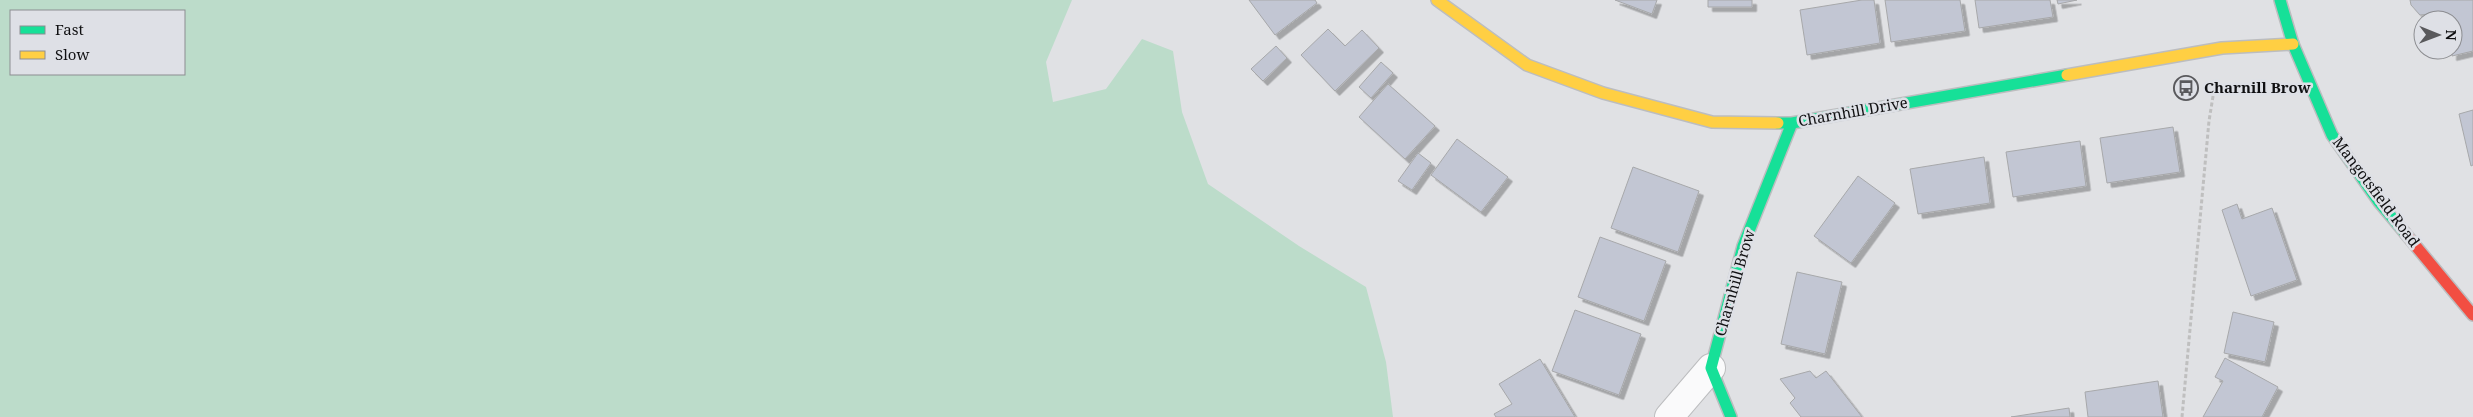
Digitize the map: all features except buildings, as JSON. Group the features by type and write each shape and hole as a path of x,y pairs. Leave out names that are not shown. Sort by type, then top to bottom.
{"street":[{"name":"Charnhill Drive","path":"1437,0 1527,65 1603,94 1712,122 1792,123 2222,48 2293,44"},
{"name":"Mangotsfield Road","path":"2280,0 2293,44 2332,134 2379,202 2473,315"},
{"name":"Charnhill Brow","path":"1711,368 1743,246 1792,123"},
{"path":"1669,417 1711,368 1731,417"}],"path":[{"path":"2182,417 2209,121 2222,48"}],"green space":[{"path":"0,0 1072,0 1046,62 1053,102 1106,89 1142,39 1173,51 1182,112 1208,184 1299,246 1366,287 1386,362 1393,417 0,417"}],"traffic: fast":[{"path":"2280,0 2293,44 2332,135 2379,202 2405,233"},
{"path":"1778,123 1792,123 2067,75"},
{"path":"1731,417 1711,368 1743,246 1792,123"}],"traffic: slow":[{"path":"1437,0 1527,65 1603,93 1712,122 1778,123"},
{"path":"2067,75 2222,48 2293,44"}],"traffic: jam":[{"path":"2405,233 2473,315"}],"place":[{"name":"Charnill Brow","path":"2186,88"}]}
